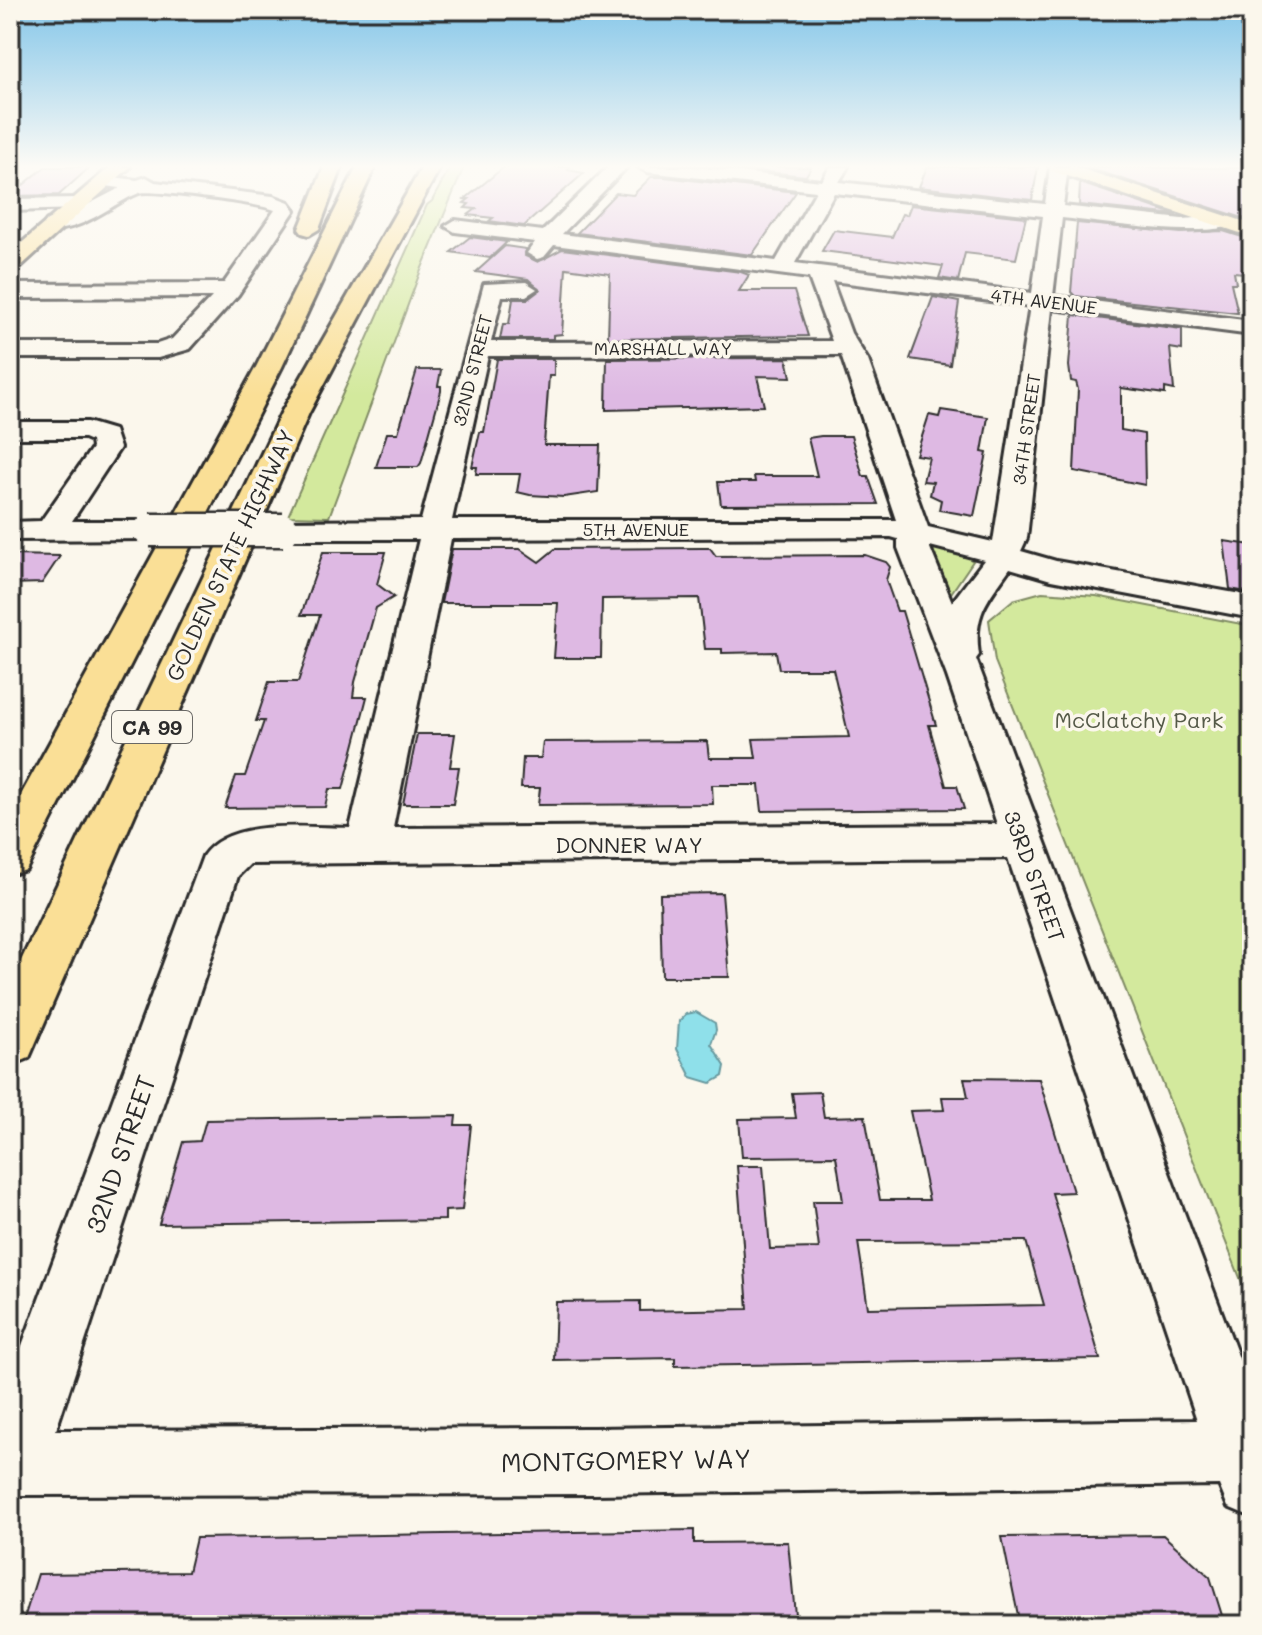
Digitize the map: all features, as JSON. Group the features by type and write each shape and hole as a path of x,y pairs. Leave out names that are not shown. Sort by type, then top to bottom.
{"main road":[{"path":"10,264 33,243"},
{"path":"206,484 303,243"},
{"name":"CA 99","path":"10,857 276,353 329,243"},
{"path":"295,413 370,243"},
{"name":"GOLDEN STATE HIGHWAY","path":"10,1041 295,413 389,243"}],"street":[{"path":"10,351 158,351 181,344 230,290 262,243"},
{"name":"32ND STREET","path":"368,845 436,529 492,289 526,289 503,285 546,243"},
{"name":"4TH AVENUE","path":"590,243 1252,328"},
{"path":"782,268 796,243"},
{"name":"34TH STREET","path":"965,676 957,641 960,616 977,588 1004,556 1011,538 1050,243"},
{"name":"33RD STREET","path":"818,272 839,333 866,387 914,531 914,548 965,676 1246,1467"},
{"path":"10,291 230,290"},
{"name":"MARSHALL WAY","path":"477,349 849,348"},
{"path":"10,430 87,430 104,436 106,448 50,531"},
{"name":"5TH AVENUE","path":"10,531 891,528 914,531 1051,570 1252,607"},
{"name":"DONNER WAY","path":"236,850 252,846 1022,841"},
{"name":"32ND STREET","path":"12,1463 216,875 223,862 236,850"},
{"name":"MONTGOMERY WAY","path":"12,1463 594,1461 1246,1467"}],"green space":[{"path":"410,243 432,243 329,517 288,516"},
{"path":"927,547 965,556 973,561 947,599"},
{"name":"McClatchy Park","path":"1042,592 1096,596 1252,626 1252,1308 995,661 989,620 1013,600"}],"water":[{"path":"696,1012 715,1023 711,1044 725,1066 723,1076 711,1083 691,1077 677,1049 679,1021 686,1014"}],"building":[{"path":"462,243 506,243 490,258 451,252"},
{"path":"659,243 760,243 752,255"},
{"path":"826,243 1020,243 1016,259 965,253 958,281 939,278 943,266 822,251"},
{"path":"1075,243 1252,243 1252,274 1234,272 1236,283 1231,283 1238,313 1075,296 1071,292"},
{"path":"505,246 526,249 525,256 538,262 562,249 741,272 749,275 739,291 794,291 808,336 608,339 610,274 566,268 562,334 553,335 553,339 500,339 503,324 509,324 513,299 528,299 540,290 528,279 476,272"},
{"path":"933,297 959,302 950,365 910,359"},
{"path":"1073,315 1182,329 1182,350 1170,348 1174,390 1165,388 1165,394 1121,388 1121,430 1144,434 1145,485 1074,471 1078,389 1076,382 1071,381 1069,366"},
{"path":"787,358 791,377 757,376 764,406 606,410 607,359"},
{"path":"497,359 554,359 554,376 549,376 544,445 600,445 598,492 564,497 530,495 517,492 520,474 476,474 477,467 472,467 480,432 484,432"},
{"path":"417,370 441,370 438,386 441,386 441,391 421,463 418,467 376,467 387,433 398,433"},
{"path":"941,410 988,417 982,452 987,453 974,516 939,510 941,500 930,495 933,482 923,481 929,457 916,455 929,415 939,417"},
{"path":"851,436 863,476 868,476 878,504 721,505 718,482 755,482 754,476 817,476 808,438"},
{"path":"1224,541 1252,545 1252,593 1230,589"},
{"path":"710,548 716,556 865,555 886,562 890,567 886,580 897,611 902,611 936,725 929,725 946,786 957,786 964,809 762,811 759,785 712,785 713,804 538,805 540,788 521,788 523,758 541,758 543,742 707,741 709,758 756,758 753,739 849,737 833,669 779,669 776,652 722,653 722,649 705,649 699,598 602,599 601,658 554,658 558,603 441,603 452,549 520,549 539,562 555,549"},
{"path":"323,552 386,552 377,584 394,597 376,608 355,682 353,697 367,697 343,789 329,789 325,807 225,808 236,776 245,776 264,721 256,721 269,682 298,682 320,615 301,615"},
{"path":"10,555 60,556 42,583 10,584"},
{"path":"417,734 455,734 450,767 459,767 453,804 403,804"},
{"path":"722,893 729,977 662,977 660,894"},
{"path":"964,1078 1039,1079 1073,1192 1052,1193 1100,1359 675,1366 675,1358 554,1360 556,1302 640,1301 640,1311 748,1309 737,1166 763,1166 770,1249 819,1248 813,1201 843,1201 836,1156 742,1157 739,1119 796,1118 792,1093 820,1092 824,1117 865,1116 880,1200 929,1200 910,1111 944,1110 942,1097 968,1097","holes":["1026,1241 1044,1305 868,1308 858,1242"]},
{"path":"456,1116 455,1125 471,1125 462,1210 445,1211 445,1220 159,1224 183,1142 200,1141 206,1120"},
{"path":"694,1530 694,1543 788,1542 796,1625 22,1625 38,1574 188,1572 196,1538"},
{"path":"1163,1535 1210,1577 1225,1625 1020,1625 1002,1537"}]}
